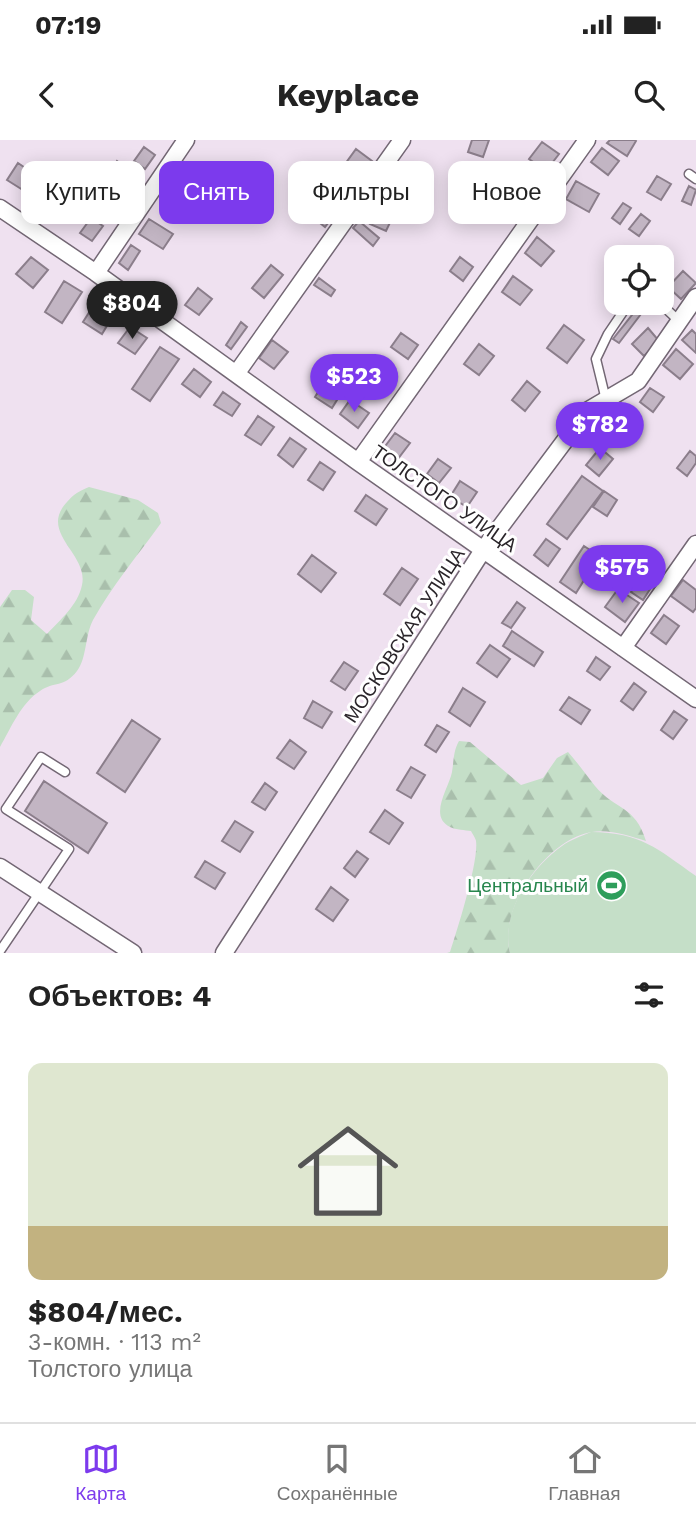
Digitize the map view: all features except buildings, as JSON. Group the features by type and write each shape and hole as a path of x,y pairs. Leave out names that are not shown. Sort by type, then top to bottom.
{"street":[{"path":"96,273 186,140"},
{"path":"236,374 402,140"},
{"path":"358,462 587,140"},
{"name":"ТОЛСТОГО УЛИЦА","path":"0,208 96,273 358,462 696,699"},
{"name":"МОСКОВСКАЯ УЛИЦА","path":"224,953 483,550 587,411 638,381 696,297"},
{"path":"623,648 696,544"},
{"path":"0,867 133,953"}],"lane":[{"path":"606,400 596,359 621,315"},
{"path":"673,315 679,321"},
{"path":"0,951 69,849 6,809 40,757 65,772"}],"green space":[{"path":"89,487 138,500 158,513 161,523 100,607 93,620 83,660 77,671 68,680 45,688 33,696 17,716 0,747 0,607 12,590 25,590 34,597 31,620 47,634 73,606 82,585 82,574 58,524 60,513 67,502"},
{"path":"459,741 470,742 521,785 543,778 557,758 568,752 602,794 630,814 646,841 606,831 592,832 575,837 543,861 530,878 511,916 508,935 510,953 447,953 450,952 462,913 476,851 476,840 471,831 450,827 441,816 440,809"},
{"name":"Центральный","path":"591,832 623,835 648,844 696,876 696,953 510,953 510,922 514,907 529,879 550,855 572,840"}],"place":[{"name":"Центральный","path":"611,885"}]}
